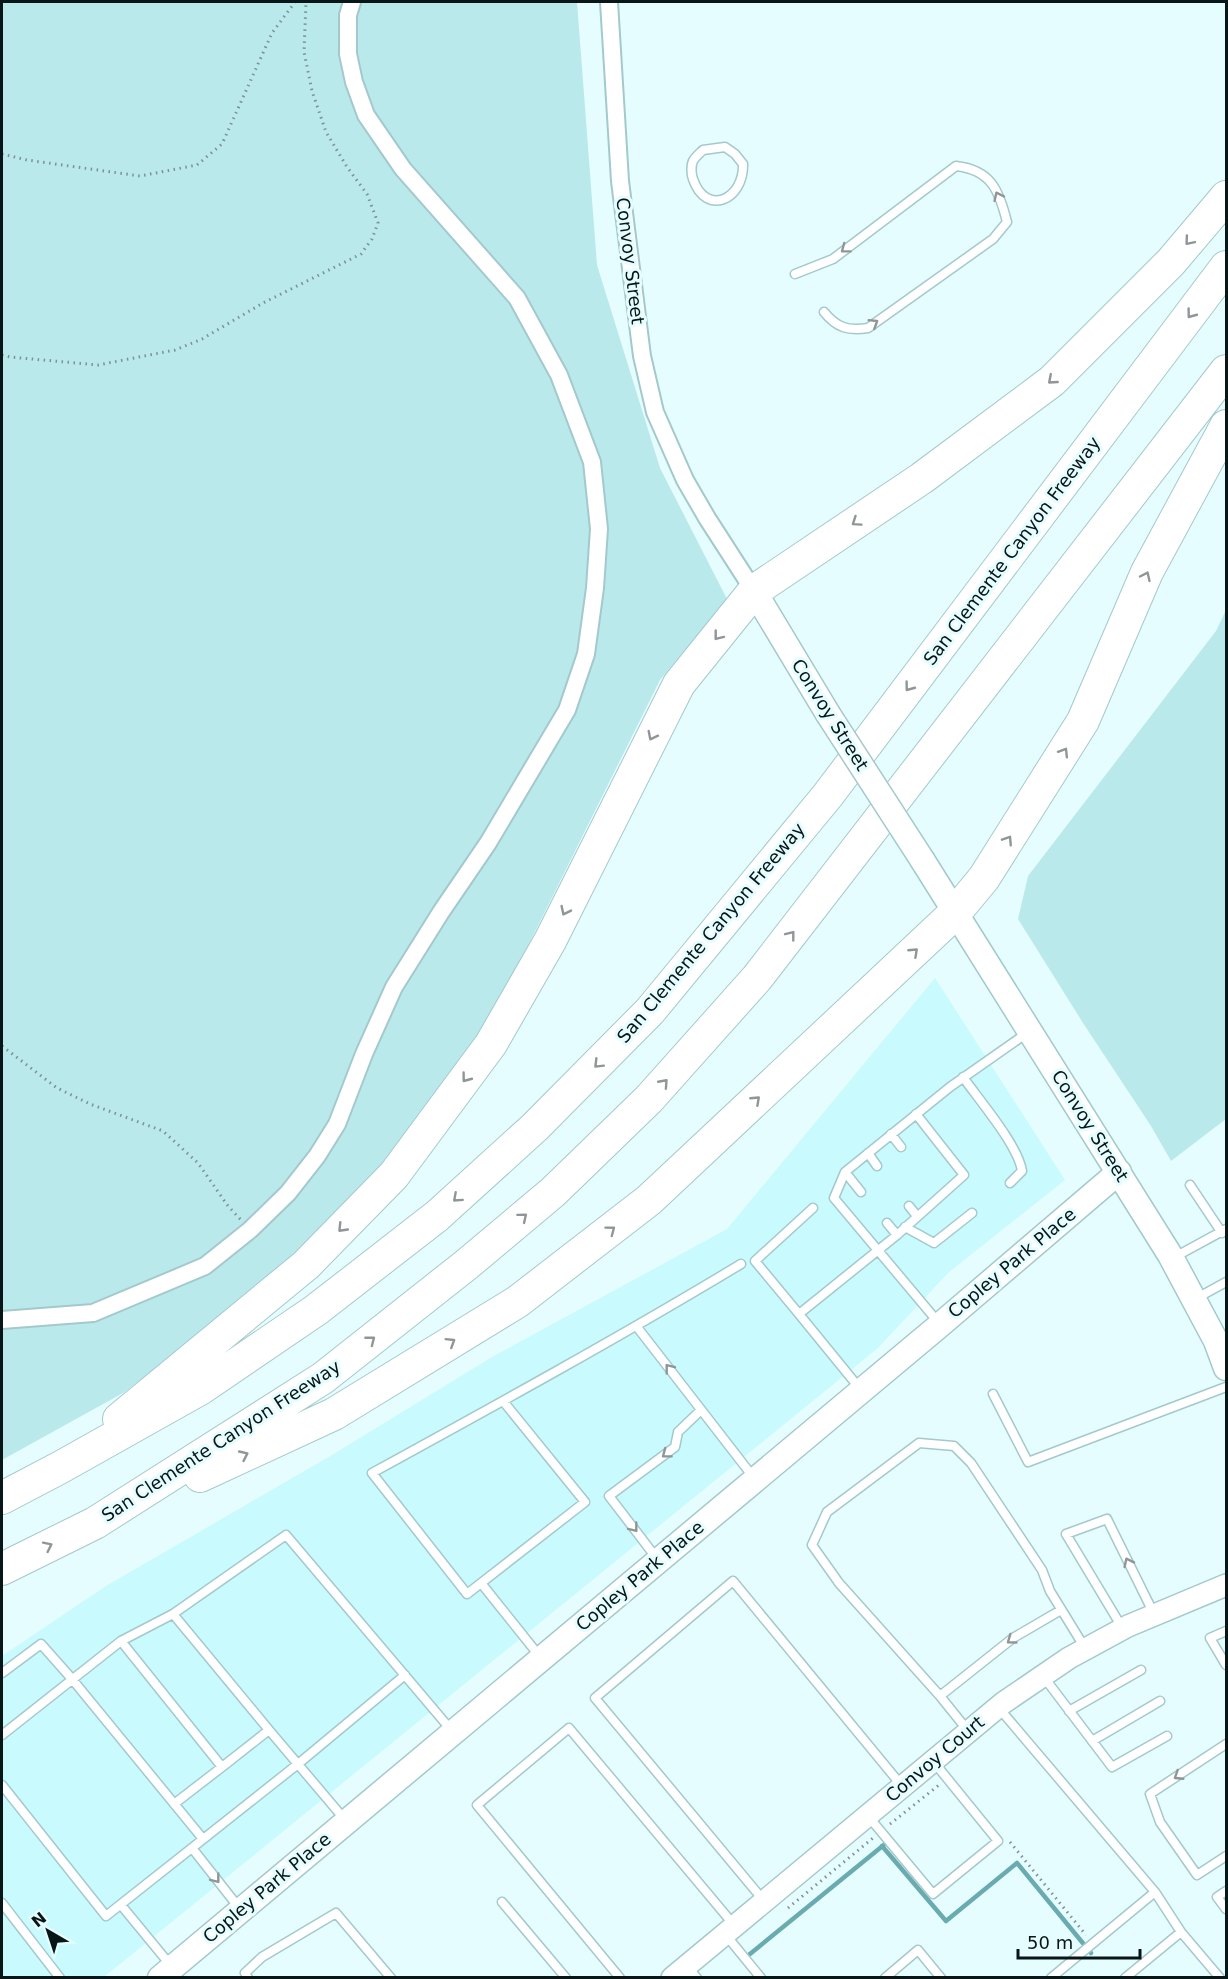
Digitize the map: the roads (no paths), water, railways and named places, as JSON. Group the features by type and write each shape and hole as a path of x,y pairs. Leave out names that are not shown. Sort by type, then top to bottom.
{"highway":[{"path":"61,1467 306,1265 394,1175 491,1044 550,941 679,684 754,591 922,478 1052,381 1171,262 1227,197"},
{"name":"San Clemente Canyon Freeway","path":"2,1498 200,1389 316,1310 445,1208 536,1127 650,1011 828,795 1227,267"},
{"name":"San Clemente Canyon Freeway","path":"2,1569 95,1523 323,1378 466,1265 553,1192 649,1099 757,978 1227,371"},
{"path":"95,1523 334,1414 517,1302 649,1200 955,913 984,878 1083,721 1147,572 1227,426"}],"main road":[{"name":"Convoy Street","path":"754,591 828,714 1172,1258 1194,1300 1221,1340 1227,1368"},
{"name":"Copley Park Place","path":"166,1972 940,1325 1119,1172"}],"street":[{"path":"2,1320 93,1313 204,1266 250,1230 288,1193 337,1124 364,1054 394,987 488,843 567,710 586,654 595,588 599,529 592,462 559,375 516,298 403,169 366,115 354,82 348,54 348,15 352,2"},
{"name":"Convoy Street","path":"609,2 620,181 642,356 655,412 685,480 754,591"},
{"name":"Convoy Court","path":"685,1973 764,1901 998,1707 1085,1649 1154,1614 1227,1585"}],"lane":[{"path":"725,147 735,153 743,164 740,184 734,193 724,200 708,199 697,189 692,175 692,162 703,150 725,147"},
{"path":"795,274 833,259 956,166 973,168 991,181 1002,201 1007,222 993,239 868,328 853,330 843,327 833,323 824,312"},
{"path":"940,1325 834,1198 845,1172 963,1077 1030,1031"},
{"path":"963,1077 1009,1142 1021,1165 1022,1171 1010,1183"},
{"path":"799,1314 897,1235 964,1175 916,1114"},
{"path":"891,1134 901,1147"},
{"path":"868,1153 877,1166"},
{"path":"845,1172 861,1192"},
{"path":"1172,1258 1224,1231 1190,1185"},
{"path":"934,1188 940,1196"},
{"path":"909,1206 917,1216"},
{"path":"813,1208 755,1261 861,1390"},
{"path":"905,1227 934,1244 972,1213"},
{"path":"887,1223 897,1235"},
{"path":"503,1401 585,1502 467,1594 372,1473 637,1327 741,1264"},
{"path":"1194,1300 1227,1282"},
{"path":"637,1327 755,1480"},
{"path":"993,1394 1028,1462 1227,1387"},
{"path":"659,1560 609,1496 675,1447 678,1432 701,1410"},
{"path":"969,1732 940,1696 839,1583 812,1545 827,1512 919,1443 954,1446 970,1463 1042,1570 1050,1592 1085,1649"},
{"path":"1123,1629 1066,1534 1107,1519 1154,1614"},
{"path":"2,1735 121,1641 173,1614 286,1535 453,1732"},
{"path":"764,1901 595,1698 733,1581 903,1786"},
{"path":"481,1583 541,1658"},
{"path":"940,1696 1013,1638 1061,1610"},
{"path":"173,1614 346,1821"},
{"path":"1227,1631 1210,1638 1227,1665"},
{"path":"121,1641 222,1767"},
{"path":"2,1673 41,1644 203,1839"},
{"path":"1069,1711 1140,1670"},
{"path":"2,1785 106,1916 298,1764 405,1675"},
{"path":"1043,1676 1112,1767 1167,1736"},
{"path":"1092,1741 1161,1701"},
{"path":"998,1707 1155,1892 1181,1932 1220,1977"},
{"path":"620,1977 477,1805 569,1728 730,1930 761,1977"},
{"path":"174,1804 269,1730"},
{"path":"1227,1744 1150,1794 1160,1822 1197,1875 1227,1856"},
{"path":"868,1815 933,1894 998,1841 933,1761"},
{"path":"192,1848 240,1910"},
{"path":"1227,1891 1217,1897 1227,1909"},
{"path":"1051,1977 1155,1892"},
{"path":"502,1902 566,1977"},
{"path":"2,1903 60,1977"},
{"path":"121,1905 166,1972"},
{"path":"248,1977 245,1973 262,1958 336,1913 391,1977"},
{"path":"1125,1977 1181,1932"},
{"path":"885,1977 918,1950 942,1977"}],"waterway":[{"path":"745,1958 885,1844"},
{"path":"882,1846 946,1921 1017,1863 1091,1953"}]}
